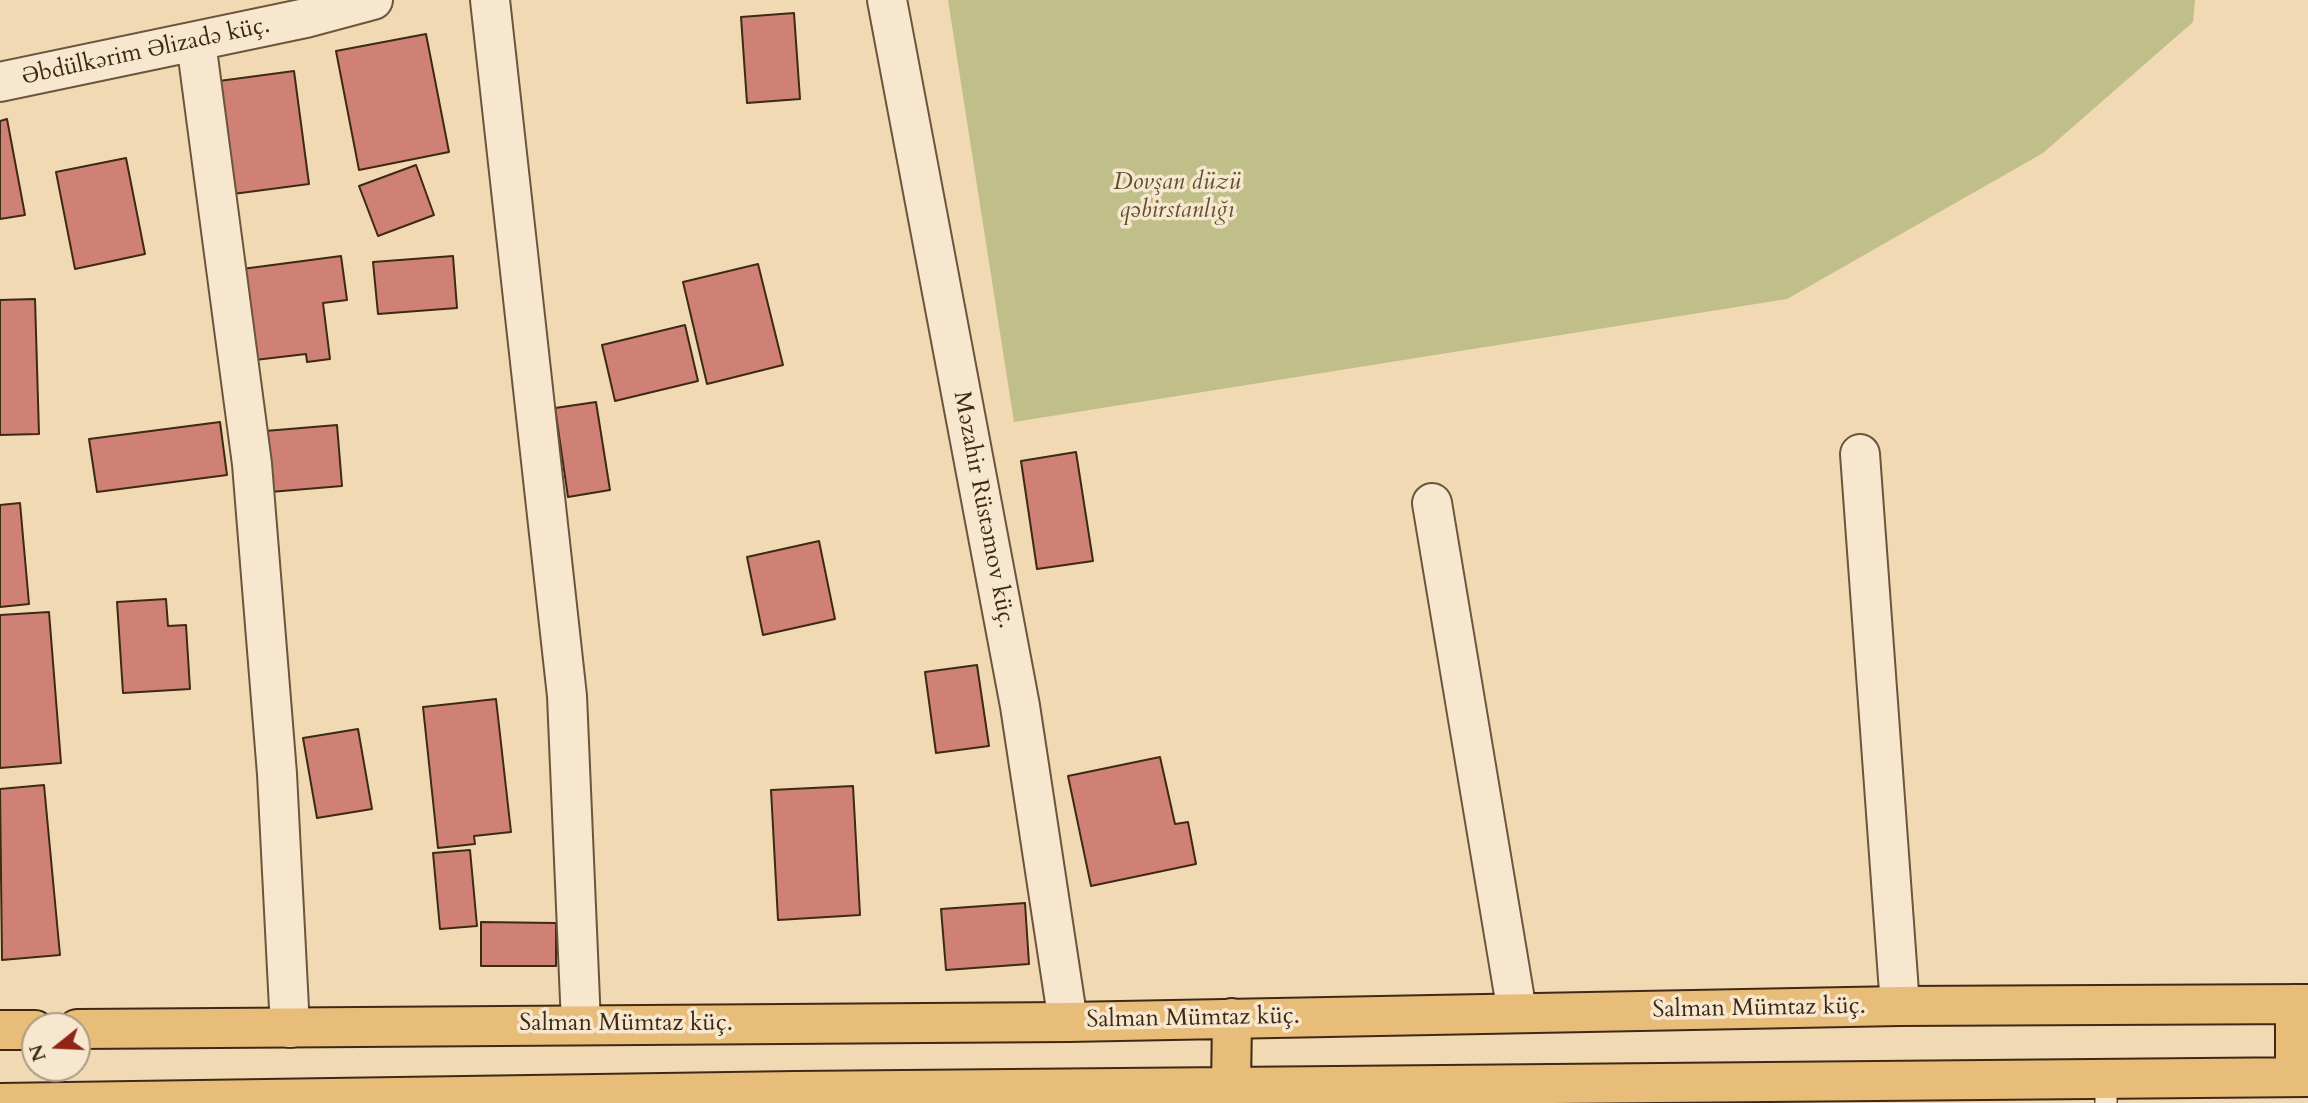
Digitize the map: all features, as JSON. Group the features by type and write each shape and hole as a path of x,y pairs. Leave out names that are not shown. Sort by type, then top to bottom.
{"highway":[{"name":"Salman Mümtaz küç.","path":"91,1029 1068,1022 1900,1006 2301,1004"},
{"path":"0,1103 1249,1092 2106,1091 2299,1086 2301,1004"},
{"path":"1232,1018 1249,1092"},
{"path":"0,1030 21,1030"}],"street":[{"name":"Əbdülkərim Əlizadə küç.","path":"0,82 306,19 373,0"},
{"path":"490,0 567,696 581,1024"},
{"name":"Məzahir Rüstəmov küç.","path":"887,0 1020,706 1068,1022"},
{"path":"196,42 252,464 277,774 290,1028"},
{"path":"1860,454 1900,1006"},
{"path":"1432,503 1517,1013"}],"green space":[{"name":"Dovşan düzü qəbirstanlığı","path":"948,0 2195,0 2193,22 2043,153 1787,299 1014,422"}],"building":[{"path":"794,13 800,99 747,103 741,17"},
{"path":"426,34 449,152 359,170 336,51"},
{"path":"294,71 309,184 233,194 219,81"},
{"path":"7,119 25,215 0,219 0,121"},
{"path":"126,158 145,254 75,269 56,172"},
{"path":"416,165 434,215 378,236 359,186"},
{"path":"341,256 347,300 323,303 330,359 307,362 306,354 255,360 242,269"},
{"path":"453,256 457,308 378,314 373,262"},
{"path":"758,264 783,365 707,384 683,282"},
{"path":"35,299 39,434 0,435 0,300"},
{"path":"685,325 698,381 615,401 602,345"},
{"path":"596,402 610,490 568,497 555,408"},
{"path":"220,422 227,475 97,492 89,439"},
{"path":"337,425 342,486 270,492 265,431"},
{"path":"1076,452 1093,561 1037,569 1021,461"},
{"path":"20,503 29,604 0,607 0,505"},
{"path":"819,541 835,619 763,635 747,557"},
{"path":"166,599 168,626 186,625 190,689 123,693 117,602"},
{"path":"49,612 61,763 0,768 0,615"},
{"path":"977,665 989,746 936,753 925,672"},
{"path":"496,699 511,832 474,836 475,844 438,848 423,707"},
{"path":"358,729 372,809 317,818 303,738"},
{"path":"1160,757 1175,824 1188,822 1196,864 1091,886 1068,776"},
{"path":"44,785 60,955 2,960 0,789"},
{"path":"853,786 860,915 778,920 771,790"},
{"path":"470,850 477,926 440,929 433,853"},
{"path":"1025,903 1029,964 946,970 941,909"},
{"path":"481,922 556,923 556,966 481,966"}]}
